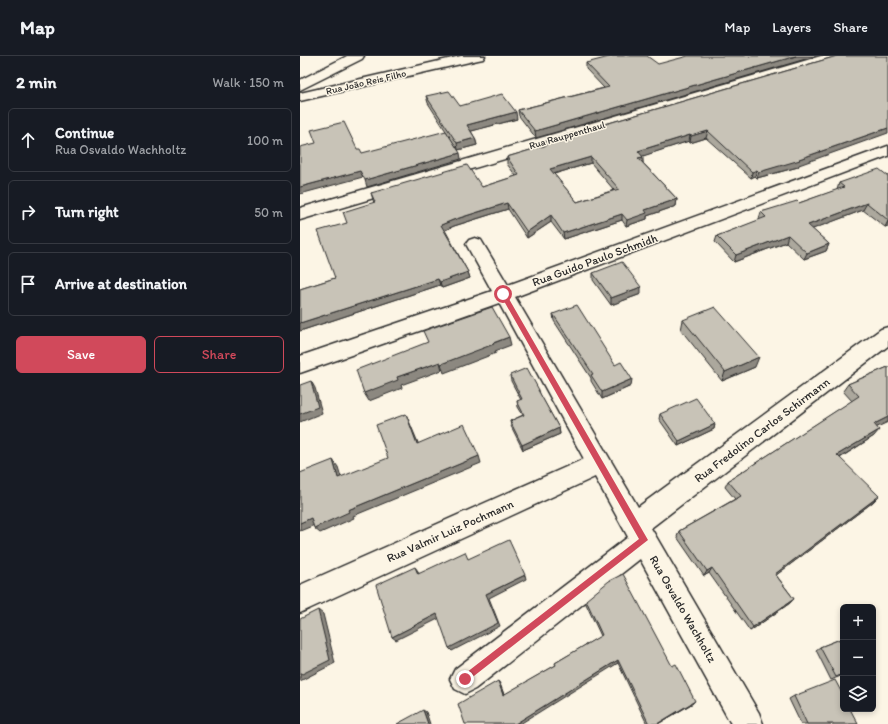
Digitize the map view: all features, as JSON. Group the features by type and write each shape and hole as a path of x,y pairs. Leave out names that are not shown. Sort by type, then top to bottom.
{"street":[{"path":"300,86 356,56"},
{"name":"Rua João Reis Filho","path":"300,97 478,56"},
{"name":"Rua Rauppenthaul","path":"300,214 835,56"},
{"name":"Rua Guido Paulo Schmidh","path":"300,365 503,294 888,152"},
{"name":"Rua Osvaldo Wachholtz","path":"475,244 748,724"},
{"name":"Rua Fredolino Carlos Schirmann","path":"465,679 639,533 888,335"},
{"name":"Rua Valmir Luiz Pochmann","path":"300,600 600,463"}],"building":[{"path":"613,56 647,56 658,64 688,56 796,56 535,131 518,110 609,87 586,63"},
{"path":"837,56 888,56 888,128 799,159 800,160 759,172 757,170 752,172 708,131 638,151 643,157 638,158 677,199 645,210 647,213 627,220 622,214 563,233 551,215 527,232 507,203 453,220 441,225 468,272 440,282 438,279 300,323 300,289 335,278 318,231 347,223 343,212 375,202 371,193 467,165 482,187 519,175 507,157 547,145 544,142","holes":["591,157 619,189 577,202 550,169"]},
{"path":"449,91 460,106 502,94 516,112 467,125 475,138 457,143 426,96"},
{"path":"344,122 357,149 360,149 362,153 446,131 460,153 365,180 360,171 300,187 300,147 316,143 311,130"},
{"path":"879,169 888,176 888,220 867,203 808,225 829,244 807,253 788,235 736,255 717,236 766,217 761,212 797,201 799,203 844,187 839,183"},
{"path":"622,262 641,287 611,298 593,273"},
{"path":"577,305 615,365 621,362 632,379 602,392 591,375 593,374 553,314"},
{"path":"492,307 509,337 441,364 440,362 397,377 398,380 364,393 356,370 428,342 423,331"},
{"path":"715,307 759,357 725,372 683,320"},
{"path":"888,367 888,417 874,424 879,430 837,455 879,496 775,574 794,599 753,627 712,568 707,571 679,531 741,496 728,481 859,396 848,384"},
{"path":"527,368 559,428 522,445 510,421 524,415 517,401 522,399 510,375"},
{"path":"311,381 318,407 300,414 300,385"},
{"path":"696,398 715,424 679,441 660,414"},
{"path":"406,414 417,444 464,424 479,456 348,510 349,512 314,528 311,518 300,523 300,473 333,460 338,478 388,458 376,425"},
{"path":"509,540 525,575 486,594 498,623 449,648 437,614 392,637 376,585 415,567 418,574 465,552 468,559"},
{"path":"623,574 672,666 676,664 695,701 657,724 649,724 618,660 515,724 465,724 458,704 498,681 503,695 556,665 555,663 602,635 586,600 609,581"},
{"path":"318,610 330,660 300,675 300,619"},
{"path":"840,639 840,675 836,677 820,647"},
{"path":"835,680 840,689 840,712 852,712 858,724 807,724 794,696"},
{"path":"423,710 428,724 397,724"}],"route":[{"path":"465,679 644,540 503,294"}]}
